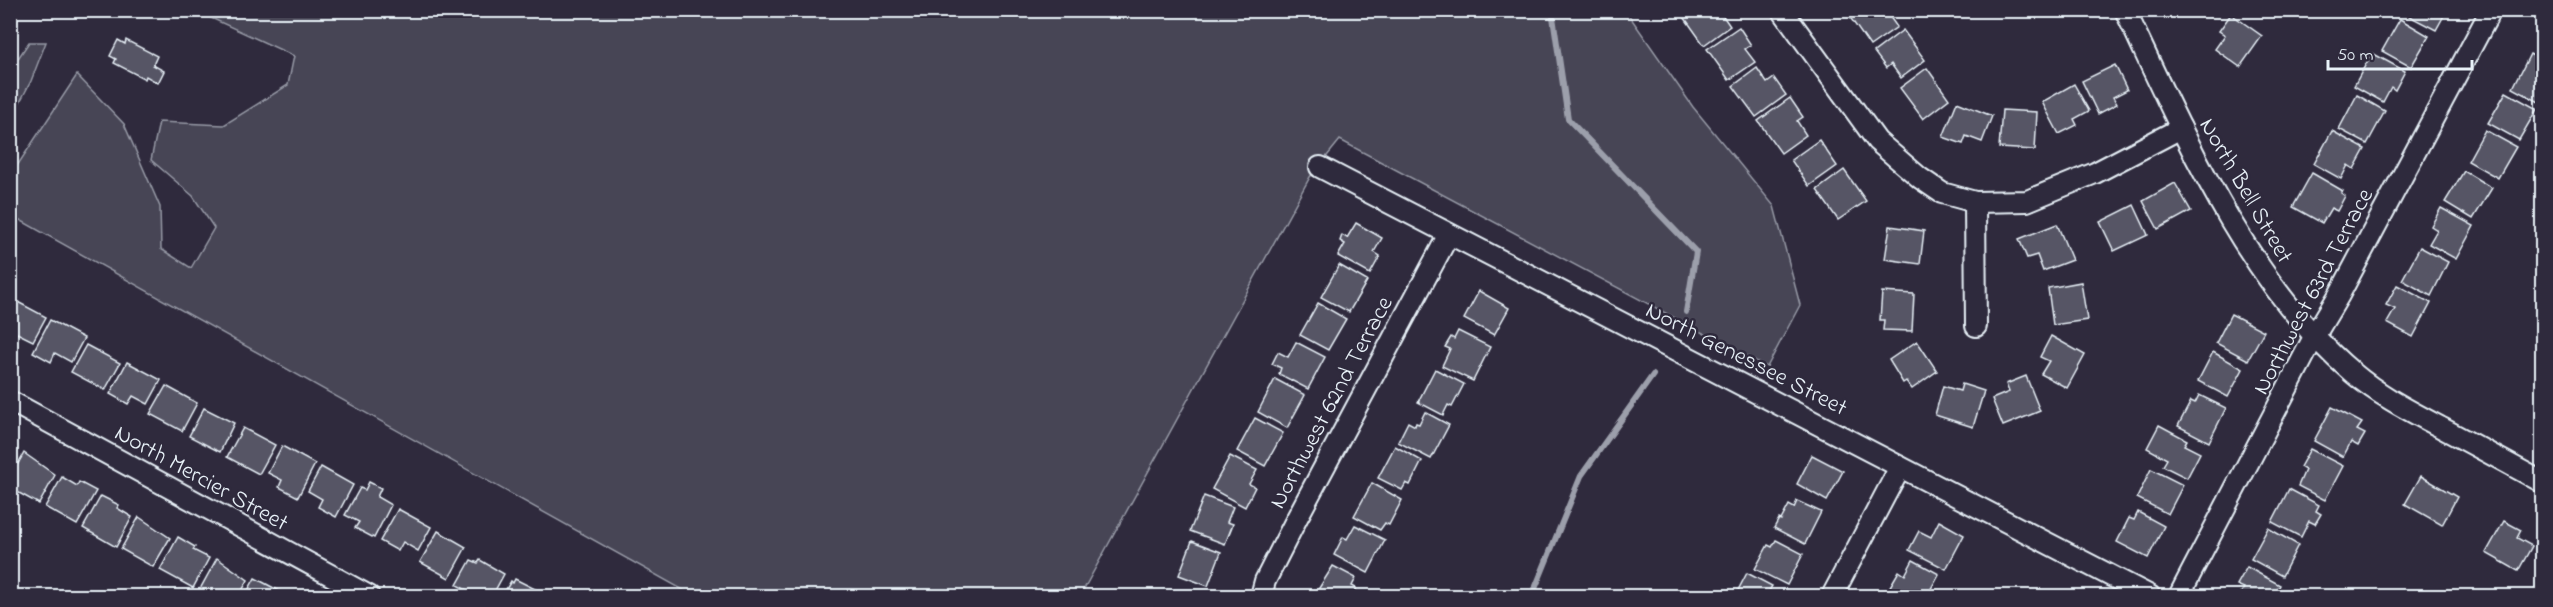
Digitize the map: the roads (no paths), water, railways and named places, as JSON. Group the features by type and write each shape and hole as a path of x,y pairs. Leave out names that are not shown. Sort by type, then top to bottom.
{"street":[{"path":"1782,10 1877,141 1920,178 1942,193 1975,202 2027,201 2095,173 2181,128"},
{"name":"North Bell Street","path":"2126,10 2181,128 2248,249 2290,308 2354,374 2394,402 2542,482"},
{"name":"Northwest 63rd Terrace","path":"2179,597 2314,335 2339,295 2492,10"},
{"name":"North Genessee Street","path":"1320,167 2150,597"},
{"path":"1975,202 1976,326"},
{"name":"Northwest 62nd Terrace","path":"1261,597 1264,580 1449,234"},
{"name":"North Mercier Street","path":"10,401 369,597"},
{"path":"1832,597 1900,467"}],"waterway":[{"path":"1552,10 1568,119 1696,252 1686,312"},
{"path":"1532,596 1581,476 1653,375"}]}
